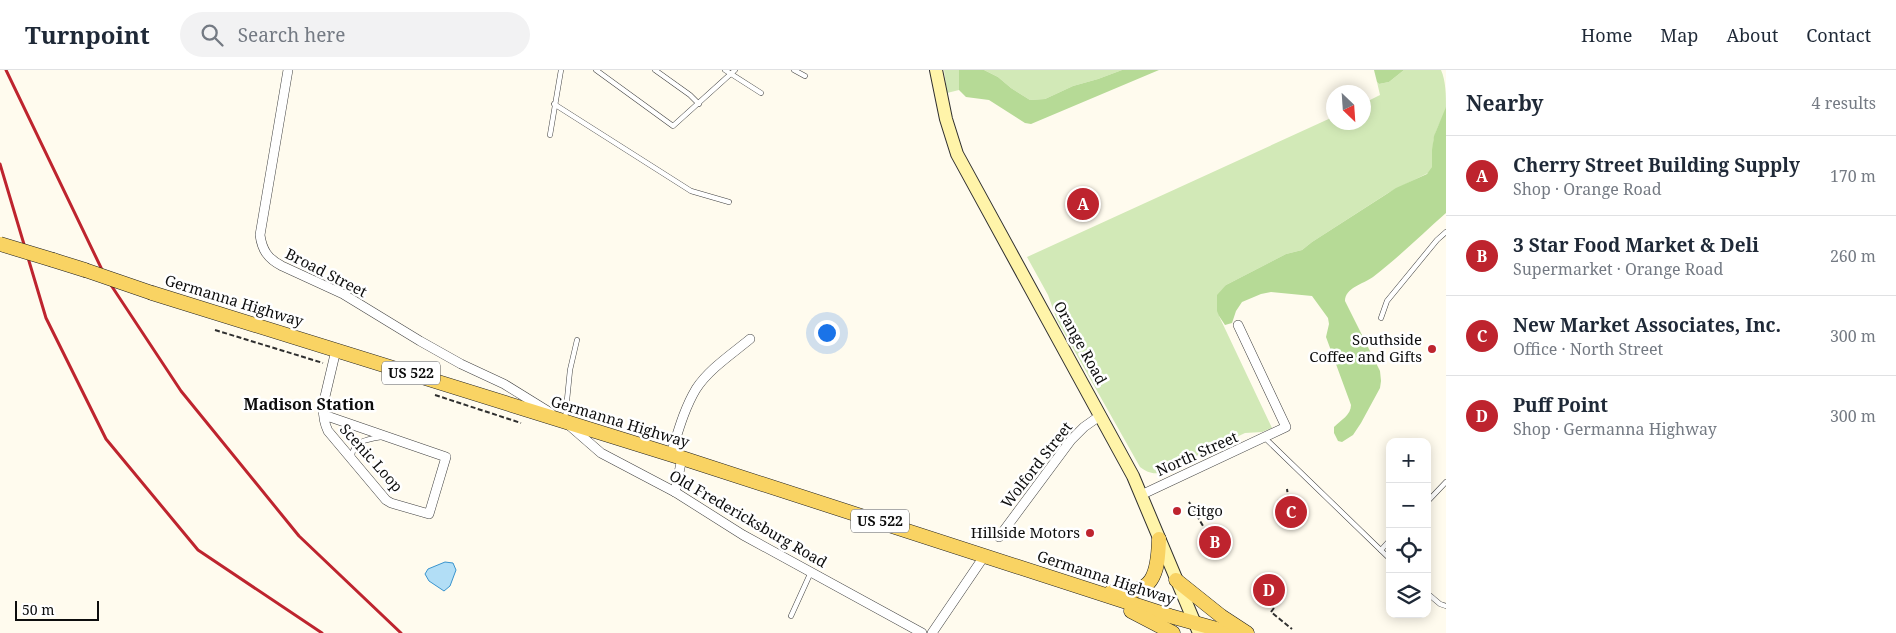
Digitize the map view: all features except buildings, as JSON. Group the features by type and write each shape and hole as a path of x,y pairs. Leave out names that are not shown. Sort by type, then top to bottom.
{"main road":[{"name":"Orange Road","path":"936,70 946,119 957,154 1133,476 1197,628"},
{"name":"Germanna Highway","path":"0,244 985,555 1197,628 1230,633"},
{"path":"1088,589 1121,593 1141,588 1150,581 1155,573 1158,564 1159,538"},
{"path":"1176,580 1221,616 1248,633"},
{"path":"1088,589 1172,633"}],"street":[{"name":"Broad Street","path":"288,70 260,234 266,253 273,262 343,294 461,364 504,384 565,422"},
{"name":"North Street","path":"1141,495 1286,427 1238,325"},
{"path":"674,492 676,456 682,418 697,388 716,367 750,339"},
{"name":"Scenic Loop","path":"324,415 446,457 429,514 388,502 328,432 324,415 323,401 336,350"},
{"name":"Wolford Street","path":"999,537 1071,440 1084,427 1101,415"},
{"name":"Old Fredericksburg Road","path":"565,422 601,453 674,492 743,535 922,633"},
{"path":"932,633 985,555"}],"lane":[{"path":"550,134 560,70"},
{"path":"596,70 672,126 733,72"},
{"path":"654,70 690,95 698,104"},
{"path":"725,70 733,72 761,93"},
{"path":"794,70 806,76"},
{"path":"554,104 691,191 729,202"},
{"path":"1381,318 1387,301 1437,240 1446,232"},
{"path":"565,422 570,370 577,340"},
{"path":"352,461 352,453 360,443 366,439 385,436"},
{"path":"1265,438 1386,555"},
{"path":"1431,498 1446,482"},
{"path":"1380,550 1386,544"},
{"path":"791,616 811,572"},
{"path":"1431,596 1440,604 1446,606"}],"path":[{"path":"214,330 320,363"},
{"path":"1287,489 1288,496 1292,500 1288,504"},
{"path":"1278,501 1288,496"},
{"path":"1282,499 1291,507"},
{"path":"1189,502 1206,531"},
{"path":"1274,608 1271,612 1292,629"}],"green space":[{"path":"944,70 959,70 959,90 947,93"},
{"path":"959,70 984,70 998,77 1030,100 1045,99 1073,86 1122,70 1159,70 1031,124 1025,123 989,100 966,97 959,90"},
{"path":"984,70 1122,70 1073,86 1045,99 1030,100 998,77"},
{"path":"1374,70 1404,70 1389,82 1379,84"},
{"path":"1404,70 1441,70 1446,94 1446,108 1434,138 1433,164 1430,172 1388,193 1302,250 1286,254 1226,285 1218,307 1219,316 1272,428 1262,432 1245,433 1160,473 1152,473 1142,469 1057,320 1048,295 1027,257 1326,120 1326,130 1371,130 1371,100 1380,95 1377,82 1379,84 1389,82"},
{"path":"1446,107 1446,213 1382,270 1351,290 1346,297 1345,301 1380,371 1381,381 1380,388 1353,435 1342,442 1338,441 1334,433 1334,427 1347,415 1351,405 1326,337 1329,324 1328,318 1312,296 1271,292 1261,294 1242,302 1236,311 1232,323 1225,325 1217,311 1217,295 1226,285 1286,254 1302,250 1396,188 1427,174 1432,167 1434,136"}],"water":[{"path":"445,562 453,563 456,570 450,586 444,591 429,581 425,574 428,569"}],"railway":[{"path":"6,70 105,276 181,391 299,536 401,633"},
{"path":"0,164 46,318 106,439 198,550 322,633"}],"place":[{"name":"Cherry Street Building Supply","path":"1083,204"},
{"name":"Southside Coffee and Gifts","path":"1432,349"},
{"name":"Citgo","path":"1177,511"},
{"name":"New Market Associates, Inc.","path":"1291,512"},
{"name":"Hillside Motors","path":"1090,533"},
{"name":"3 Star Food Market & Deli","path":"1215,542"},
{"name":"Puff Point","path":"1269,590"}],"district":[{"name":"Madison Station","path":"309,404"}]}
